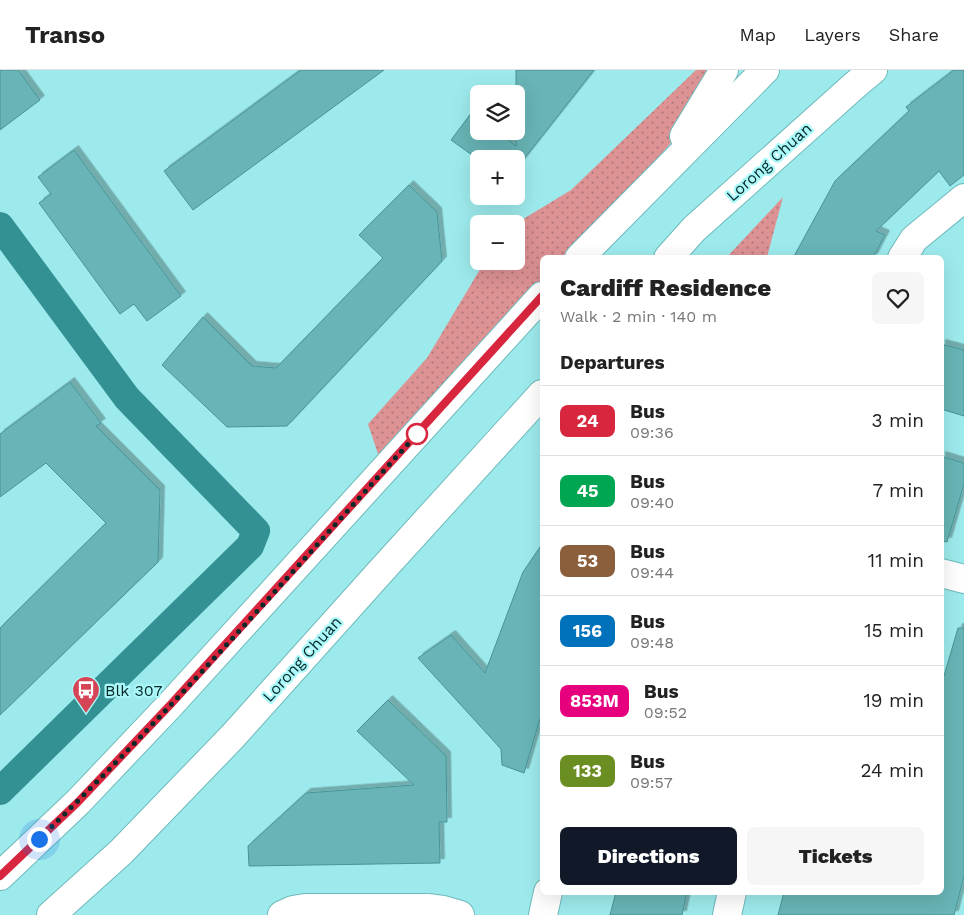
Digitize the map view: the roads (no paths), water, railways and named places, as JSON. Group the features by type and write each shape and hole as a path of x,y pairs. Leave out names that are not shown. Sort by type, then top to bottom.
{"main road":[{"path":"658,178 724,70"},
{"path":"582,255 764,70"},
{"name":"Lorong Chuan","path":"671,255 694,230 873,70"},
{"path":"904,255 914,239 964,198"},
{"path":"0,876 78,802 171,704 540,298"},
{"name":"Lorong Chuan","path":"51,915 121,852 233,736 380,571 540,396"},
{"path":"944,574 964,579"},
{"path":"76,915 121,852"},
{"path":"543,915 547,895"},
{"path":"727,915 731,895"},
{"path":"282,915 293,910 325,907 427,908 460,915"}],"waterway":[{"path":"0,226 127,398 256,531 250,546 0,791"}],"place":[{"name":"Blk 307","path":"86,714"}]}
